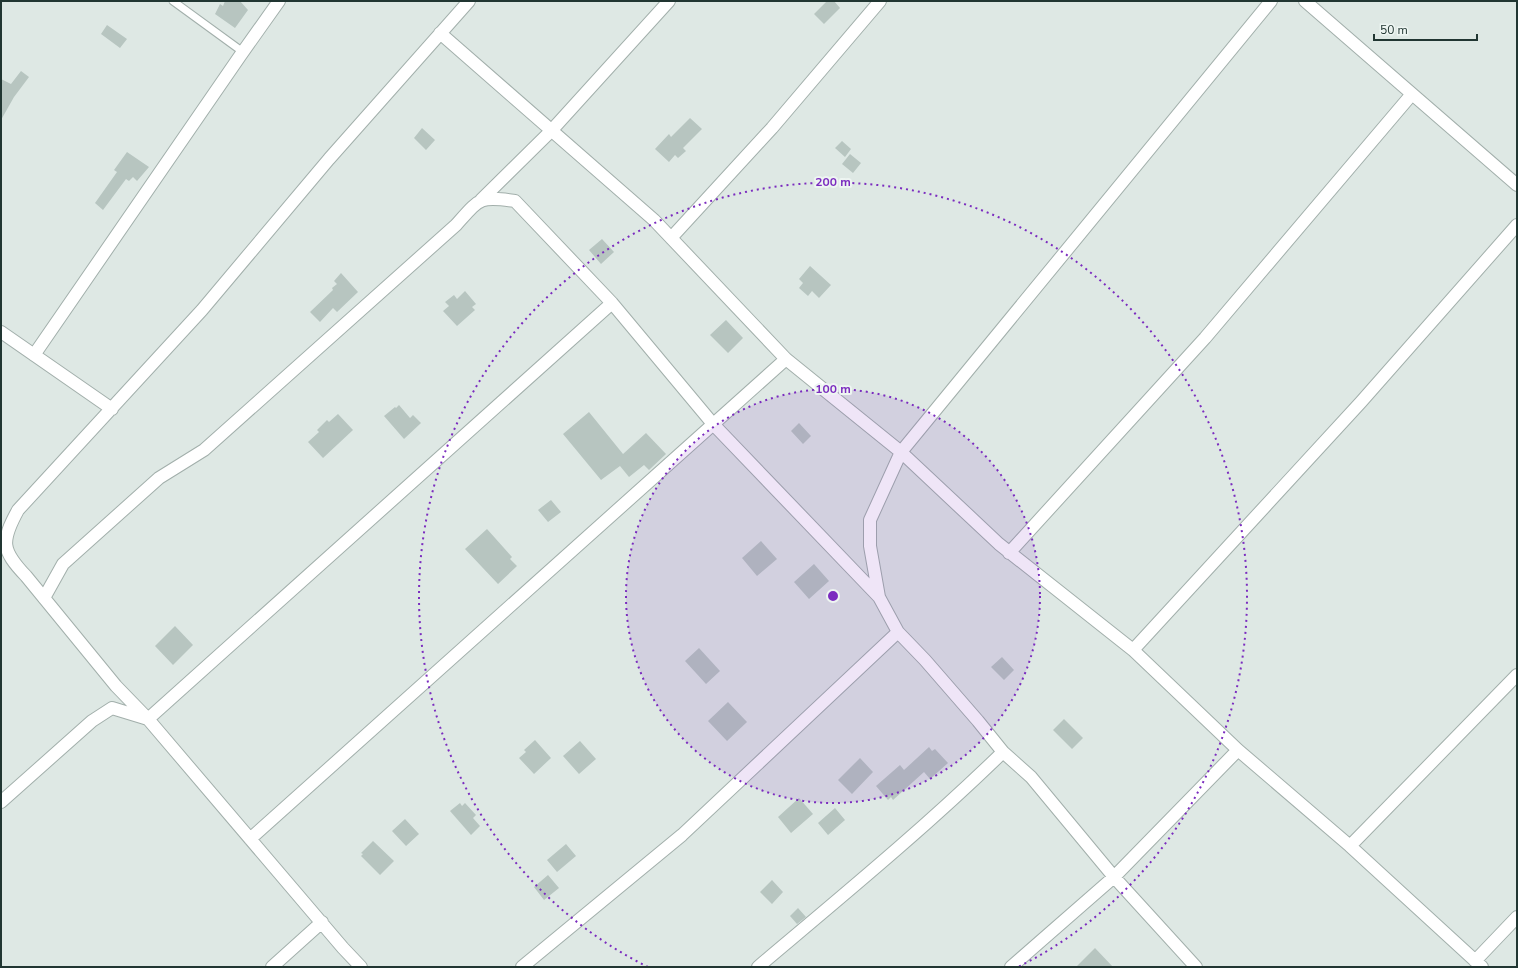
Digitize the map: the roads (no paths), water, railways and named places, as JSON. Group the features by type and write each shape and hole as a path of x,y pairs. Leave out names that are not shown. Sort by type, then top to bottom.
{"street":[{"path":"34,355 242,52 279,1"},
{"path":"361,967 250,840 148,719 116,686 8,555 3,543 8,528 18,510 202,310 329,159 468,1"},
{"path":"44,598 63,564 159,478 204,450 456,225 473,206 481,200 551,131 670,1"},
{"path":"671,238 772,128 880,1"},
{"path":"879,597 870,546 870,520 901,452 1271,1"},
{"path":"1305,1 1412,94 1516,181"},
{"path":"440,33 654,220 786,359 901,452 1009,553 1132,650 1238,750 1350,846 1478,964 1517,917"},
{"path":"1009,553 1210,333 1412,94"},
{"path":"481,200 491,198 515,201 612,303 713,424 879,597 898,632 925,660 1003,752 1031,777 1114,877 1196,967"},
{"path":"1132,650 1361,402 1517,225"},
{"path":"148,719 612,303"},
{"path":"1,332 112,409"},
{"path":"250,840 786,359"},
{"path":"522,967 682,835 898,632"},
{"path":"1350,846 1517,675"},
{"path":"1,802 92,721 112,708 148,719"},
{"path":"1011,967 1114,877 1238,750"},
{"path":"758,967 890,855 960,793 1003,752"},
{"path":"272,967 322,922"}],"lane":[{"path":"173,1 242,52"}]}
